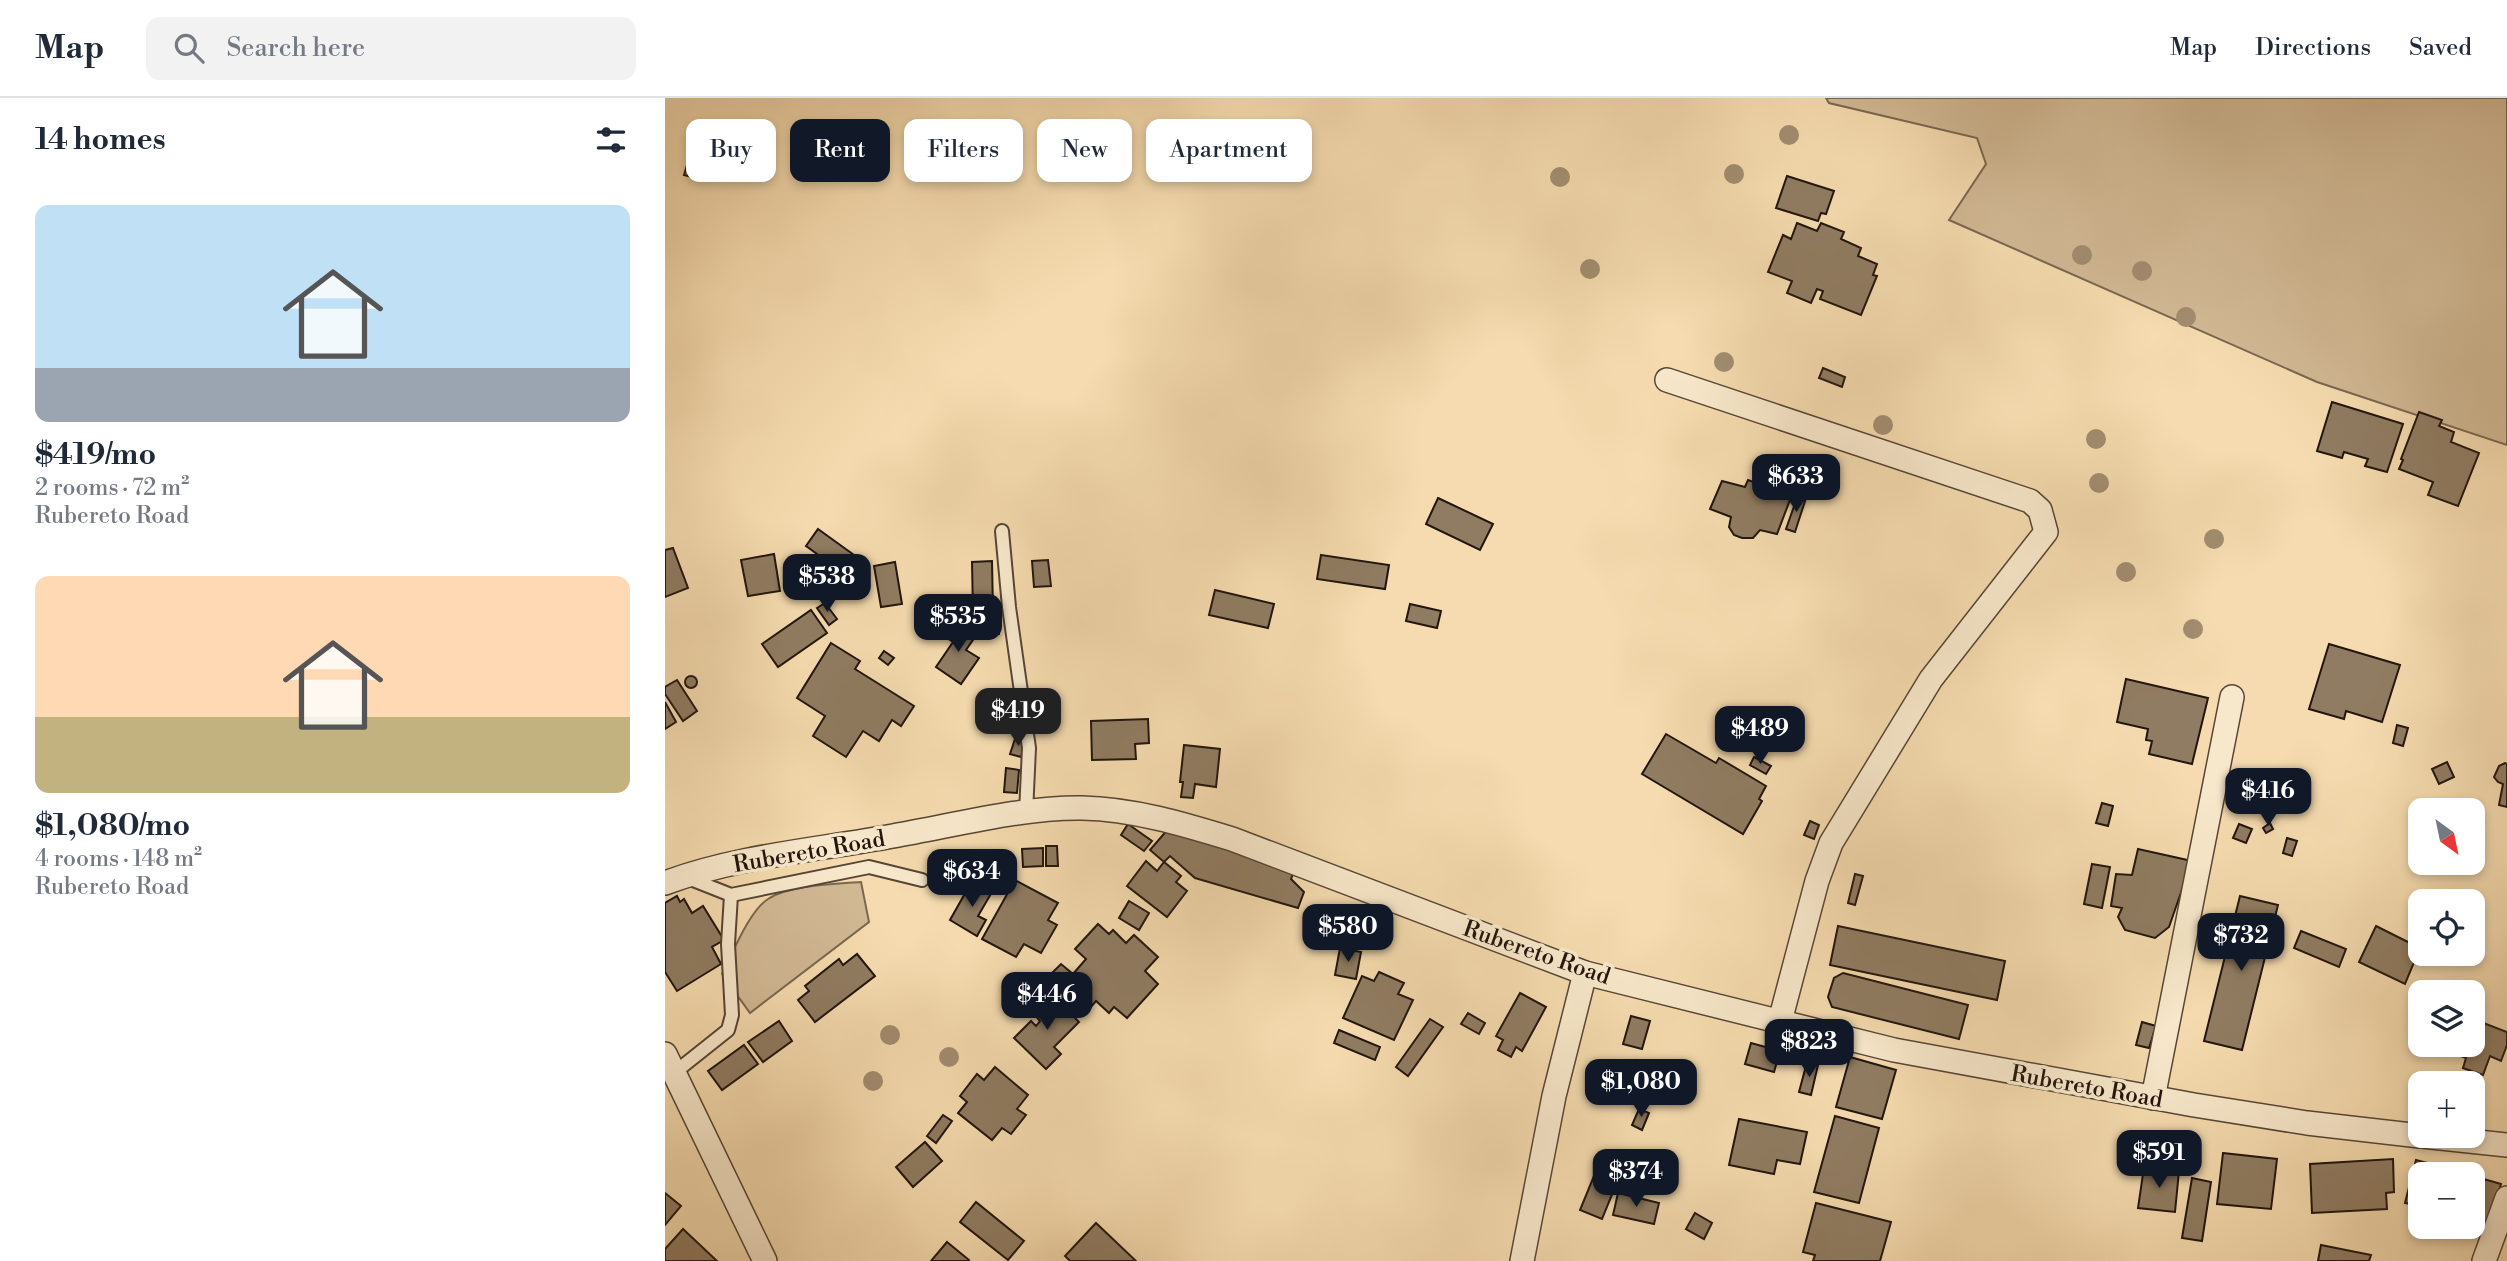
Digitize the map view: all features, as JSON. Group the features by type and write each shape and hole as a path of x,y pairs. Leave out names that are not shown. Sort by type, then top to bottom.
{"street":[{"path":"1667,380 2030,501 2040,510 2046,532 1931,679 1831,843 1817,881 1780,1021"},
{"path":"2153,1098 2232,697"},
{"name":"Rubereto Road","path":"675,879 744,861 1026,813 1080,808 1123,812 1181,824 1232,839 1585,973 1894,1050 2153,1098 2307,1123 2408,1135"},
{"path":"1522,1261 1554,1096 1585,973"},
{"path":"669,1064 765,1261"},
{"name":"Rubereto Road","path":"2485,1143 2507,1145"},
{"path":"2484,1261 2507,1198"}],"lane":[{"path":"1002,531 1009,607 1029,748 1026,813"},
{"path":"675,879 731,895 869,867 922,880"},
{"path":"669,1064 728,1030 732,1015 728,944 731,895"}],"shaded area":[{"path":"1826,98 2507,98 2507,445 2317,382 1949,220 1986,164 1977,138 1829,103"},
{"path":"861,882 869,922 750,1013 722,974 754,913 777,894 813,886"}],"building":[{"path":"1787,176 1834,191 1826,214 1821,213 1818,221 1776,208"},
{"path":"1797,223 1817,231 1821,223 1844,232 1841,239 1861,248 1858,256 1877,264 1873,275 1877,276 1861,315 1820,299 1823,291 1817,289 1811,303 1787,293 1792,281 1768,272 1783,235 1791,239"},
{"path":"1823,368 1845,377 1842,387 1819,378"},
{"path":"2332,402 2403,424 2387,472 2365,466 2368,459 2344,452 2342,458 2317,451"},
{"path":"2419,412 2442,420 2439,426 2454,432 2451,442 2479,453 2458,506 2428,495 2433,482 2399,469"},
{"path":"1774,476 1796,484 1777,534 1760,530 1753,538 1742,538 1734,535 1729,527 1731,517 1710,509 1722,481 1745,487 1748,480 1767,487"},
{"path":"1798,495 1806,498 1795,532 1786,529"},
{"path":"1438,498 1493,524 1480,550 1426,524"},
{"path":"818,529 854,555 835,583 809,566 817,554 806,546"},
{"path":"673,548 688,588 665,597 665,550"},
{"path":"774,554 780,591 748,596 741,560"},
{"path":"1321,555 1389,565 1385,589 1317,579"},
{"path":"1048,560 1051,586 1034,587 1032,561"},
{"path":"992,561 993,612 973,613 972,562"},
{"path":"895,562 902,604 881,607 874,566"},
{"path":"1215,590 1274,604 1268,628 1209,615"},
{"path":"825,603 837,619 829,625 817,608"},
{"path":"1410,604 1441,611 1437,628 1406,621"},
{"path":"811,610 827,633 778,667 762,644"},
{"path":"980,618 1000,618 999,634 980,634"},
{"path":"952,621 975,637 966,650 979,658 961,684 936,667 953,642 943,635"},
{"path":"831,643 860,661 855,669 914,706 901,726 892,720 879,741 863,731 846,757 813,736 825,716 797,698"},
{"path":"2329,644 2400,665 2382,722 2346,711 2344,719 2309,709"},
{"path":"884,651 894,658 888,665 879,658"},
{"path":"691,676 697,682 691,688 685,682"},
{"path":"2126,679 2208,698 2192,764 2149,754 2152,741 2146,740 2148,729 2117,722"},
{"path":"677,680 697,711 683,721 665,694 665,687"},
{"path":"665,702 676,722 665,729"},
{"path":"1148,719 1149,743 1135,744 1136,759 1092,760 1091,721"},
{"path":"2397,725 2408,728 2403,746 2393,743"},
{"path":"1666,734 1716,763 1719,758 1766,786 1759,799 1762,801 1743,834 1642,774"},
{"path":"1015,739 1025,742 1021,757 1010,754"},
{"path":"1184,745 1220,749 1216,787 1195,784 1193,798 1181,797"},
{"path":"1754,757 1771,766 1766,774 1750,765"},
{"path":"2447,762 2454,777 2439,784 2432,769"},
{"path":"2505,763 2507,807 2499,805 2503,784 2494,777 2499,766"},
{"path":"1006,768 1019,770 1017,793 1004,792"},
{"path":"2102,803 2113,806 2108,826 2096,823"},
{"path":"1810,821 1819,825 1814,839 1804,835"},
{"path":"2270,823 2273,829 2266,833 2263,828"},
{"path":"1128,824 1152,841 1144,851 1121,835"},
{"path":"2239,824 2252,829 2246,843 2233,838"},
{"path":"1169,828 1295,869 1291,879 1304,892 1298,908 1195,878 1170,856 1164,862 1150,850"},
{"path":"2287,838 2297,841 2292,856 2283,853"},
{"path":"1046,846 1057,846 1058,866 1046,866"},
{"path":"1043,848 1043,866 1023,867 1022,849"},
{"path":"2138,849 2192,861 2169,927 2155,938 2125,930 2118,917 2122,908 2111,906 2116,874 2132,875"},
{"path":"961,853 980,866 970,880 952,867"},
{"path":"1146,861 1157,871 1164,862 1181,876 1176,882 1187,891 1167,917 1127,886"},
{"path":"2092,864 2110,867 2102,908 2084,904"},
{"path":"1855,874 1863,876 1855,905 1848,903"},
{"path":"1015,880 1058,903 1048,920 1057,925 1041,953 1024,944 1016,957 982,939"},
{"path":"972,881 992,892 978,916 986,920 977,936 950,920"},
{"path":"677,896 680,902 684,899 692,913 703,906 724,940 712,947 721,964 677,991 665,972 665,903"},
{"path":"2240,896 2278,905 2242,1050 2204,1041"},
{"path":"1129,901 1149,913 1139,930 1119,918"},
{"path":"1098,924 1109,934 1113,930 1126,943 1134,935 1158,957 1145,971 1158,984 1127,1018 1114,1007 1109,1013 1096,1001 1084,1015 1045,980 1061,964 1073,974 1086,959 1075,949"},
{"path":"1838,926 2005,961 1997,1000 1830,965"},
{"path":"2376,926 2408,942 2408,966 2412,966 2405,984 2359,962"},
{"path":"2301,931 2346,949 2339,967 2294,948"},
{"path":"1340,948 1361,952 1356,979 1335,975"},
{"path":"857,954 875,976 815,1022 798,1000 809,991 805,986 839,959 843,965"},
{"path":"1379,972 1404,983 1398,994 1413,1000 1394,1040 1343,1018 1362,976 1374,981"},
{"path":"1843,973 1968,1005 1959,1039 1832,1007 1828,997 1834,978"},
{"path":"1520,993 1546,1007 1522,1051 1516,1047 1511,1057 1498,1050 1503,1040 1496,1036"},
{"path":"1053,996 1079,1022 1054,1047 1061,1054 1046,1069 1014,1038 1031,1021 1036,1026 1040,1021 1034,1014"},
{"path":"1468,1013 1485,1023 1479,1034 1461,1024"},
{"path":"1631,1016 1650,1021 1642,1049 1623,1044"},
{"path":"1430,1019 1443,1027 1408,1076 1396,1067"},
{"path":"779,1021 792,1041 763,1062 748,1042"},
{"path":"2142,1022 2156,1026 2149,1048 2136,1045"},
{"path":"2485,1024 2507,1032 2507,1045 2501,1061 2490,1056 2484,1071 2472,1071 2463,1068 2466,1058 2463,1057 2485,1057"},
{"path":"1339,1030 1380,1047 1375,1060 1334,1043"},
{"path":"1751,1043 1780,1051 1774,1072 1745,1064"},
{"path":"744,1045 758,1064 722,1090 708,1071"},
{"path":"1850,1057 1896,1070 1882,1119 1836,1107"},
{"path":"1636,1060 1663,1072 1648,1104 1621,1091"},
{"path":"1807,1062 1818,1065 1811,1095 1799,1092"},
{"path":"995,1067 1028,1095 1017,1109 1026,1115 1011,1134 1002,1128 992,1140 958,1113 967,1102 960,1096 977,1074 984,1080"},
{"path":"1639,1109 1649,1113 1642,1130 1632,1125"},
{"path":"943,1115 952,1121 936,1143 927,1136"},
{"path":"1835,1116 1879,1128 1859,1203 1814,1192"},
{"path":"1739,1119 1807,1132 1800,1164 1777,1160 1774,1174 1729,1165"},
{"path":"925,1142 942,1161 913,1187 896,1167"},
{"path":"2223,1153 2277,1159 2271,1209 2217,1204"},
{"path":"2393,1159 2394,1192 2386,1193 2387,1209 2312,1213 2310,1164"},
{"path":"2144,1167 2179,1171 2175,1212 2138,1208"},
{"path":"1596,1171 1618,1180 1602,1219 1580,1210"},
{"path":"2192,1178 2211,1182 2202,1241 2182,1238"},
{"path":"2485,1179 2501,1184 2489,1227 2485,1226"},
{"path":"665,1193 681,1206 665,1225"},
{"path":"1618,1193 1659,1203 1654,1224 1613,1215"},
{"path":"976,1202 1024,1241 1008,1260 960,1222"},
{"path":"1816,1203 1891,1222 1880,1261 1813,1261 1815,1255 1803,1252"},
{"path":"1695,1213 1712,1223 1704,1239 1686,1229"},
{"path":"1096,1223 1136,1261 1070,1261 1065,1256"},
{"path":"683,1229 717,1261 665,1261 665,1249"},
{"path":"947,1242 969,1260 931,1261"},
{"path":"2321,1245 2371,1255 2369,1261 2318,1261"}]}
